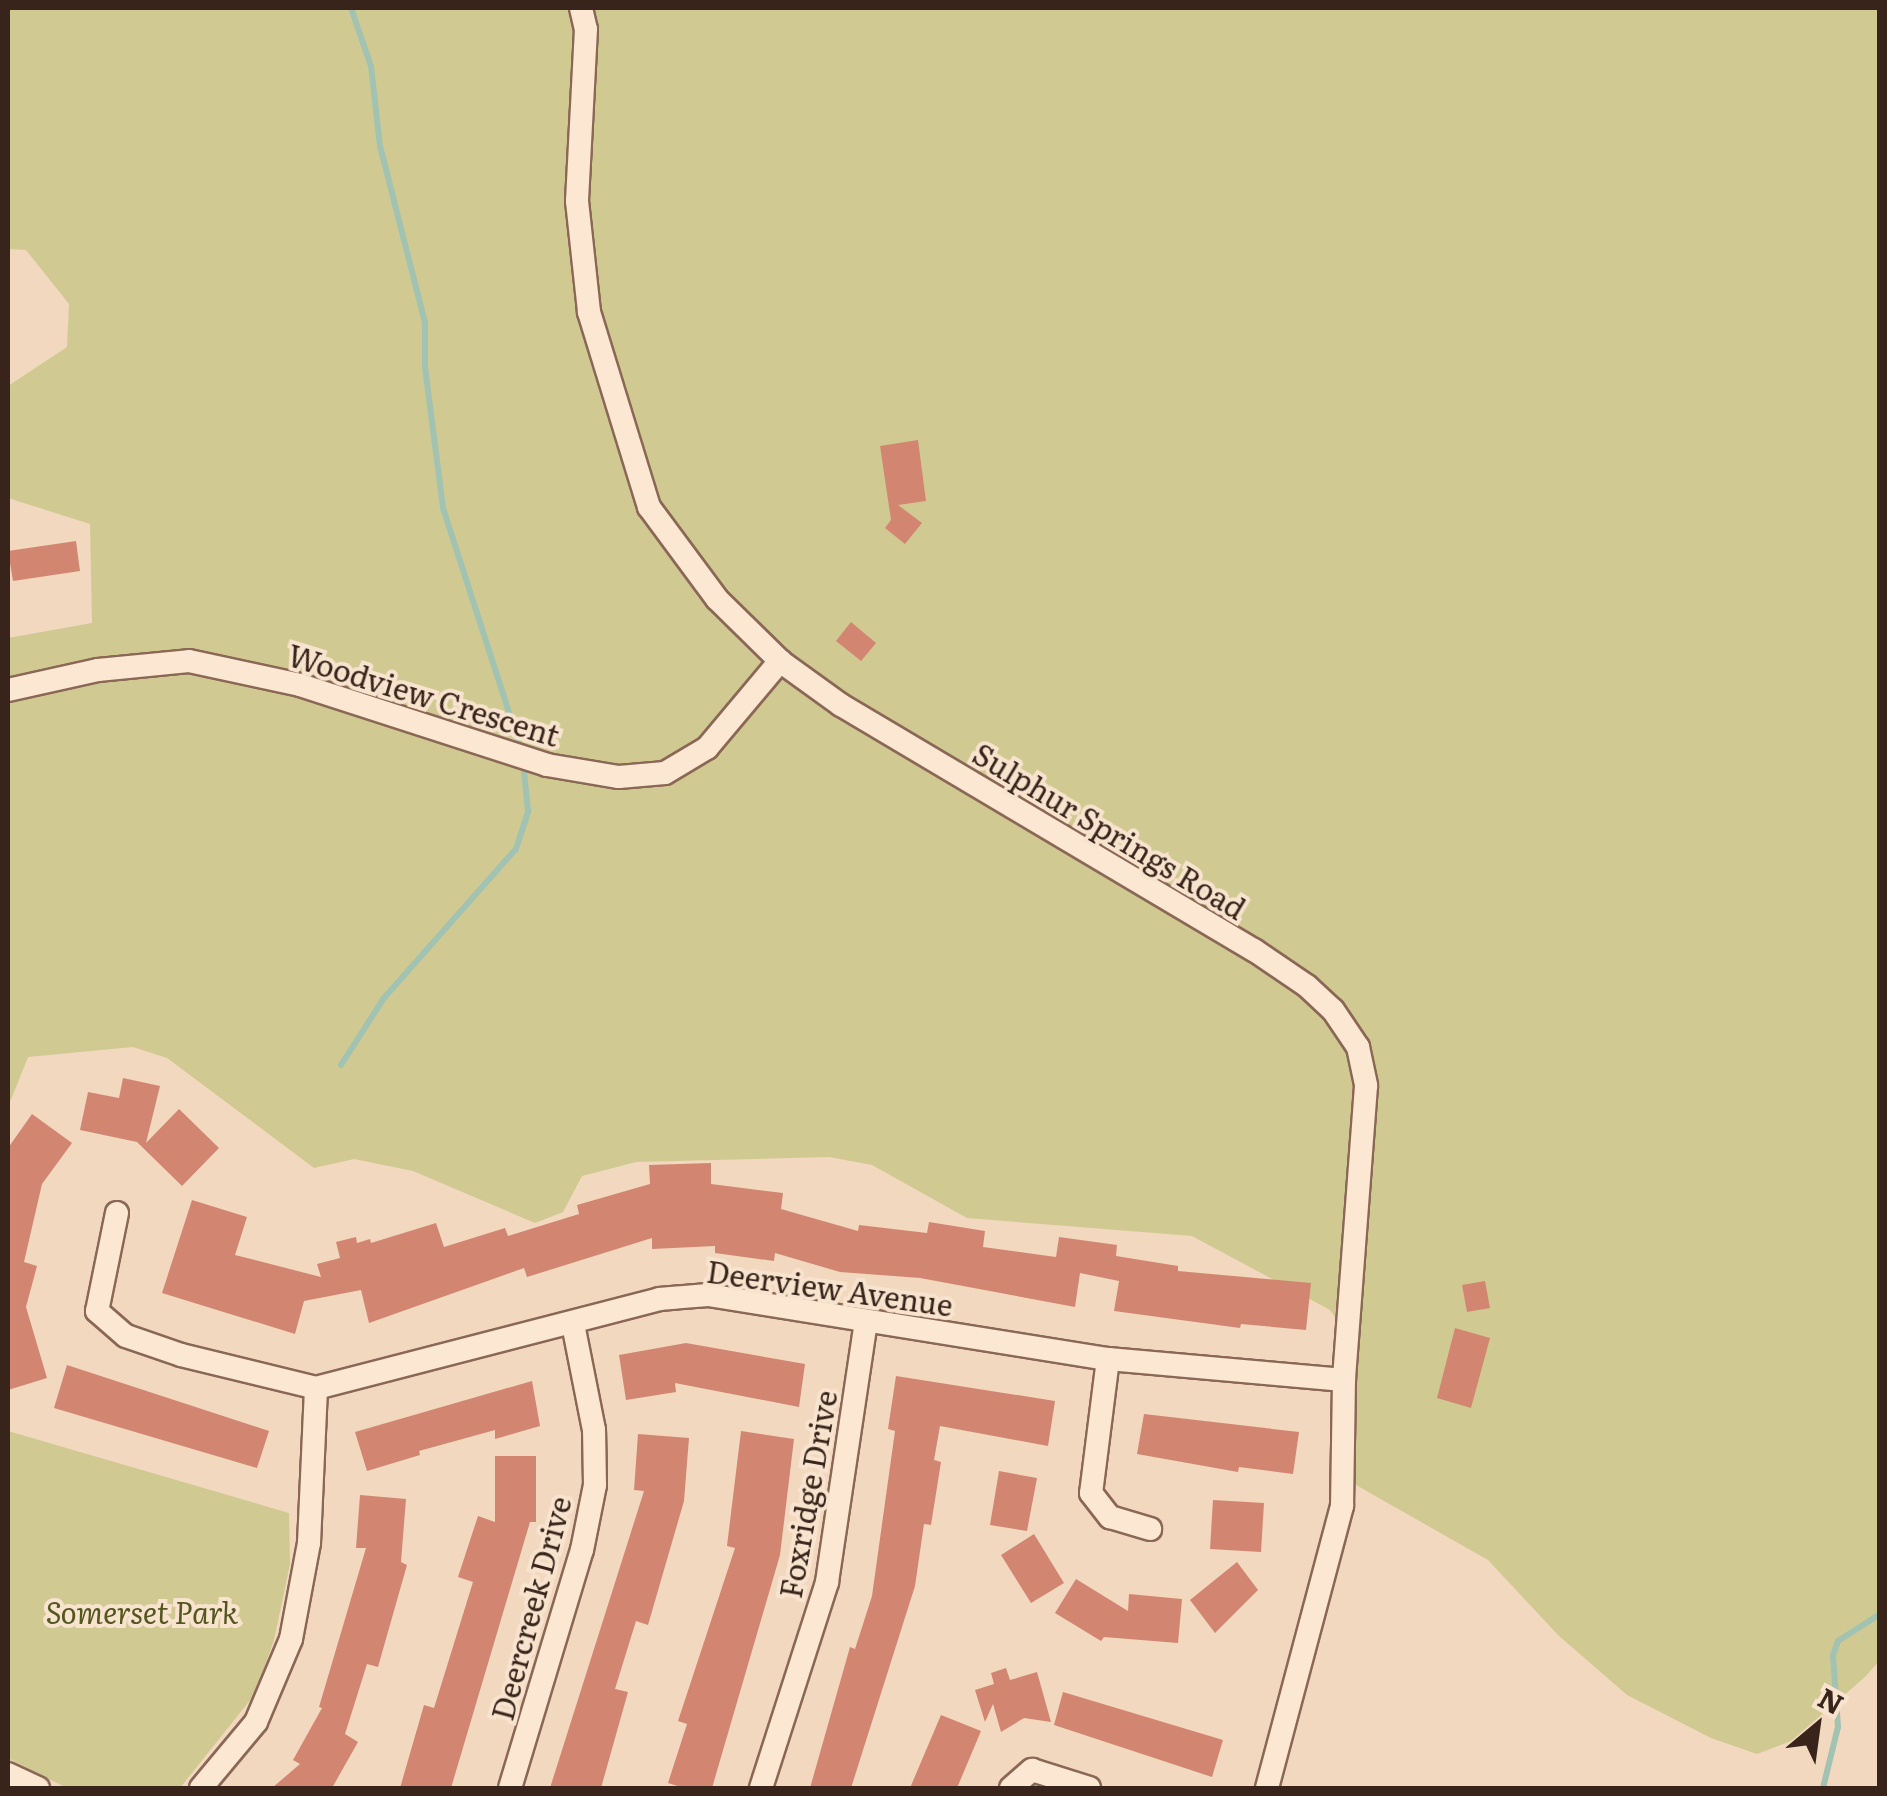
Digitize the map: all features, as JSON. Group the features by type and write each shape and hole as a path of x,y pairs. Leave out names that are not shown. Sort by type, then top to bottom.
{"street":[{"name":"Sulphur Springs Road","path":"581,8 586,30 578,201 595,330 649,508 717,599 780,661 841,706 1254,950 1333,1010 1358,1046 1366,1086 1344,1380 1342,1506 1267,1788"},
{"name":"Woodview Crescent","path":"8,690 98,670 189,661 300,685 547,765 619,777 665,773 707,748 780,661"},
{"path":"117,1213 97,1310 126,1336 181,1355 316,1388 309,1543 290,1639 256,1722 201,1788"},
{"name":"Deerview Avenue","path":"316,1388 659,1299 708,1295 1108,1359 1344,1380"},
{"name":"Foxridge Drive","path":"762,1788 826,1582 866,1322"},
{"name":"Deercreek Drive","path":"510,1788 582,1550 595,1485 594,1430 573,1324"},
{"path":"1108,1359 1091,1494 1110,1517 1150,1529"},
{"path":"1011,1788 1032,1770 1089,1788"},
{"path":"8,1774 38,1788"}],"green space":[{"path":"8,8 1879,8 1880,1660 1865,1677 1791,1741 1757,1754 1711,1738 1627,1695 1558,1635 1488,1560 1349,1481 1355,1344 1330,1310 1192,1236 967,1218 872,1165 829,1157 636,1162 582,1176 563,1212 535,1223 413,1171 354,1159 314,1168 167,1058 133,1047 28,1057 8,1107 8,638 92,623 90,524 8,498 8,386 67,347 69,304 26,250 8,249"},
{"name":"Somerset Park","path":"8,1431 289,1513 290,1564 274,1640 255,1694 180,1788 67,1788 8,1758"}],"building":[{"path":"918,440 926,501 898,505 922,523 905,544 885,528 891,520 880,446"},
{"path":"76,541 80,571 13,581 8,551"},
{"path":"851,622 876,643 861,661 836,641"},
{"path":"123,1078 160,1086 146,1143 179,1109 219,1148 182,1186 137,1142 80,1130 88,1092 119,1098"},
{"path":"32,1114 72,1143 42,1184 24,1262 37,1266 26,1307 47,1378 8,1390 8,1148"},
{"path":"711,1163 711,1184 783,1193 781,1209 858,1231 859,1225 927,1233 929,1222 985,1231 983,1247 1056,1257 1059,1237 1117,1245 1116,1256 1178,1266 1178,1271 1311,1283 1306,1330 1241,1324 1240,1328 1114,1311 1119,1281 1080,1273 1075,1307 920,1278 840,1272 775,1253 774,1261 715,1253 715,1246 652,1249 652,1238 527,1277 524,1268 369,1323 361,1290 304,1301 295,1334 162,1293 192,1200 247,1217 235,1255 321,1277 317,1264 340,1258 336,1242 356,1237 357,1243 370,1239 371,1243 436,1223 444,1247 505,1228 508,1236 579,1214 577,1205 650,1184 649,1165"},
{"path":"1485,1281 1490,1308 1467,1312 1462,1285"},
{"path":"1455,1328 1490,1338 1471,1408 1437,1398"},
{"path":"686,1343 805,1364 799,1407 675,1383 676,1392 626,1400 619,1355"},
{"path":"67,1365 269,1431 257,1468 54,1408"},
{"path":"896,1376 1055,1401 1048,1446 940,1426 934,1460 941,1462 931,1525 924,1524 915,1586 851,1788 810,1788 850,1647 855,1649 872,1596 895,1431 888,1429"},
{"path":"532,1381 540,1426 495,1439 495,1430 419,1451 420,1455 367,1471 355,1432"},
{"path":"1144,1414 1299,1432 1293,1474 1239,1467 1238,1472 1137,1454"},
{"path":"741,1431 794,1439 780,1555 712,1788 684,1788 668,1783 687,1724 678,1721 735,1548 727,1546"},
{"path":"638,1434 689,1438 684,1501 648,1625 636,1621 615,1689 628,1692 601,1788 550,1788 644,1491 634,1490"},
{"path":"495,1456 536,1456 536,1522 530,1522 451,1788 400,1788 424,1705 434,1708 473,1582 458,1577 478,1516 495,1522"},
{"path":"999,1471 1037,1478 1027,1531 990,1525"},
{"path":"360,1495 406,1499 401,1562 407,1565 378,1667 367,1664 345,1734 358,1742 332,1788 272,1788 300,1764 293,1760 322,1708 319,1707 366,1548 356,1548"},
{"path":"1213,1500 1264,1503 1261,1552 1210,1549"},
{"path":"1034,1534 1064,1583 1031,1603 1001,1555"},
{"path":"1237,1562 1258,1590 1215,1633 1190,1600"},
{"path":"1076,1579 1128,1611 1129,1594 1182,1599 1178,1643 1104,1637 1101,1641 1055,1613"},
{"path":"1006,1668 1010,1680 1037,1672 1051,1722 1024,1718 1001,1732 993,1704 985,1722 975,1690 994,1684 991,1673"},
{"path":"1063,1692 1223,1740 1212,1777 1054,1725"},
{"path":"941,1715 981,1731 957,1788 910,1788"}],"waterway":[{"path":"351,8 371,66 380,146 425,322 425,367 443,508 521,749"},
{"path":"341,1065 384,998 516,849 528,811 523,761"},
{"path":"1823,1788 1838,1727 1833,1655 1838,1641 1880,1614"}]}
